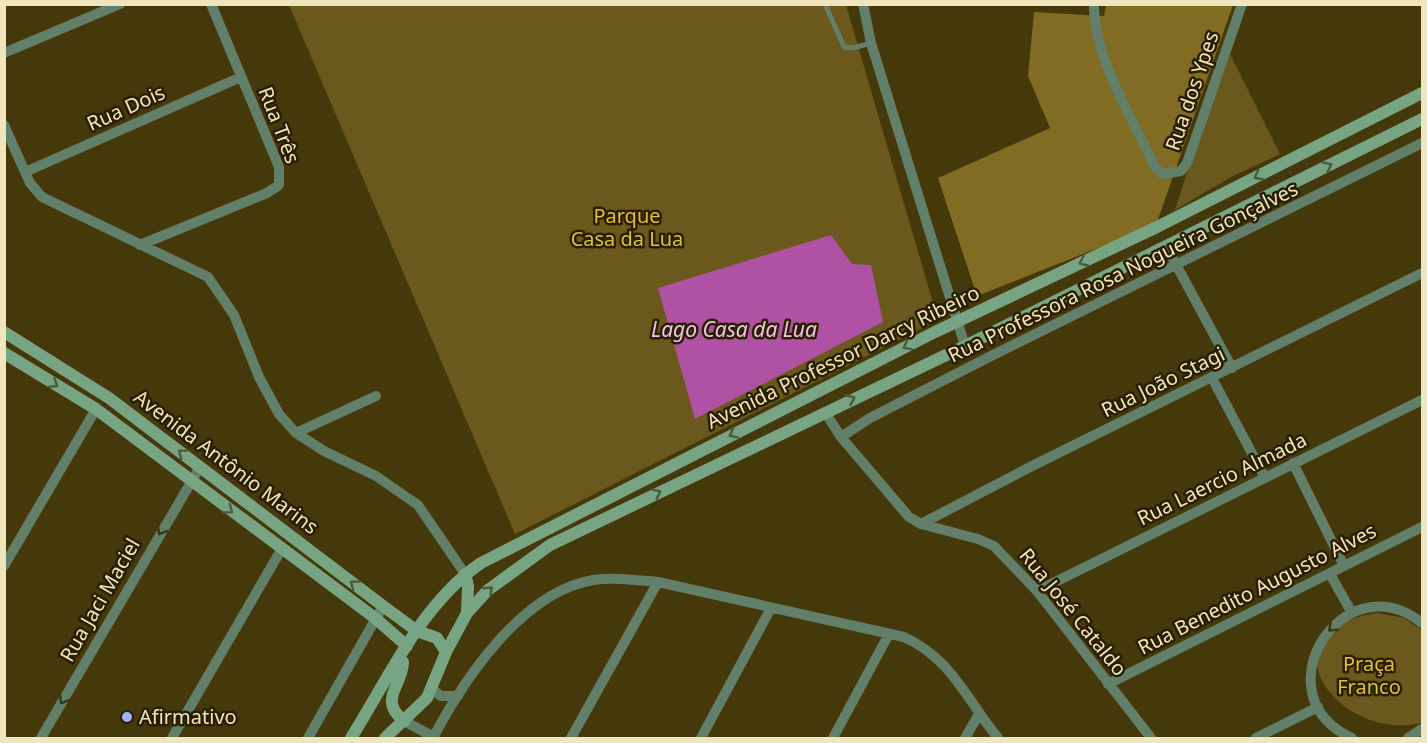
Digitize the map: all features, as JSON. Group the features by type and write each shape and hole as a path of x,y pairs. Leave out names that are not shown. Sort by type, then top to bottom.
{"main road":[{"name":"Avenida Professor Darcy Ribeiro","path":"351,738 417,631 440,599 465,574 590,506 957,323 1157,227 1422,93"},
{"name":"Avenida Professor Darcy Ribeiro","path":"385,738 404,721 432,689 446,652 466,613 488,590 549,544 965,346 1422,119"},
{"name":"Avenida Antônio Marins","path":"5,333 109,398 417,631 437,638 446,652"},
{"name":"Avenida Antônio Marins","path":"4,353 96,409 281,550 375,618 404,651"},
{"path":"465,574 468,586 466,613"},
{"path":"404,651 403,667 392,698 395,711 404,721"}],"street":[{"path":"4,53 120,4"},
{"name":"Rua Três","path":"140,245 267,193 279,185 279,167 211,4"},
{"path":"863,4 871,43 965,346"},
{"name":"Rua dos Ypes","path":"1094,4 1094,19 1106,62 1155,167 1162,174 1182,171 1187,163 1242,4"},
{"name":"Rua Dois","path":"25,172 241,77"},
{"path":"4,125 35,191 42,197 208,277 220,291 234,315 259,377 279,414 296,433 405,494 428,519 465,574"},
{"name":"Rua Professora Rosa Nogueira Gonçalves","path":"841,437 870,418 991,356 1422,143"},
{"path":"1166,246 1232,368"},
{"name":"Rua João Stagi","path":"921,524 1422,273"},
{"path":"1212,378 1264,476"},
{"path":"296,433 376,396"},
{"name":"Rua Laercio Almada","path":"1037,591 1264,476 1422,400"},
{"path":"4,566 96,409"},
{"name":"Rua José Cataldo","path":"825,412 841,437 898,507 921,524 978,539 994,546 1037,591 1151,738"},
{"path":"1293,463 1344,566"},
{"name":"Rua Jaci Maciel","path":"41,738 190,480 200,467"},
{"name":"Rua Benedito Augusto Alves","path":"1108,684 1422,527"},
{"path":"172,738 281,550"},
{"path":"1330,574 1352,613"},
{"path":"404,721 434,738 458,696 514,623 542,600 570,587 593,580 620,579 658,582 889,634 921,646 942,662 998,738"},
{"path":"571,738 658,582"},
{"path":"308,738 383,606"},
{"path":"1352,738 1328,722 1318,707 1312,690 1310,671 1314,653 1323,636 1336,623 1352,613 1372,607 1394,609 1414,616 1422,623"},
{"path":"701,738 771,608"},
{"path":"833,738 889,634"},
{"path":"432,689 441,696 458,696"},
{"path":"1256,738 1318,707"},
{"path":"965,738 979,714"},
{"path":"1411,738 1422,729"}],"lane":[{"path":"825,4 844,46 853,48 871,43"}],"green space":[{"name":"Parque Casa da Lua","path":"289,5 846,5 938,320 515,534"},
{"path":"1227,48 1280,154 1231,177 1175,210"},
{"name":"Praça Franco","path":"1377,613 1404,618 1422,630 1422,723 1391,725 1362,717 1339,702 1323,682 1317,661 1322,641 1341,624"}],"shaded area":[{"path":"1106,5 1233,5 1156,225 977,296 938,178 1050,128 1028,76 1034,12 1104,16"}],"water":[{"name":"Lago Casa da Lua","path":"831,235 852,264 871,265 883,322 695,419 658,288"}],"place":[{"name":"Afirmativo","path":"127,717"}]}
